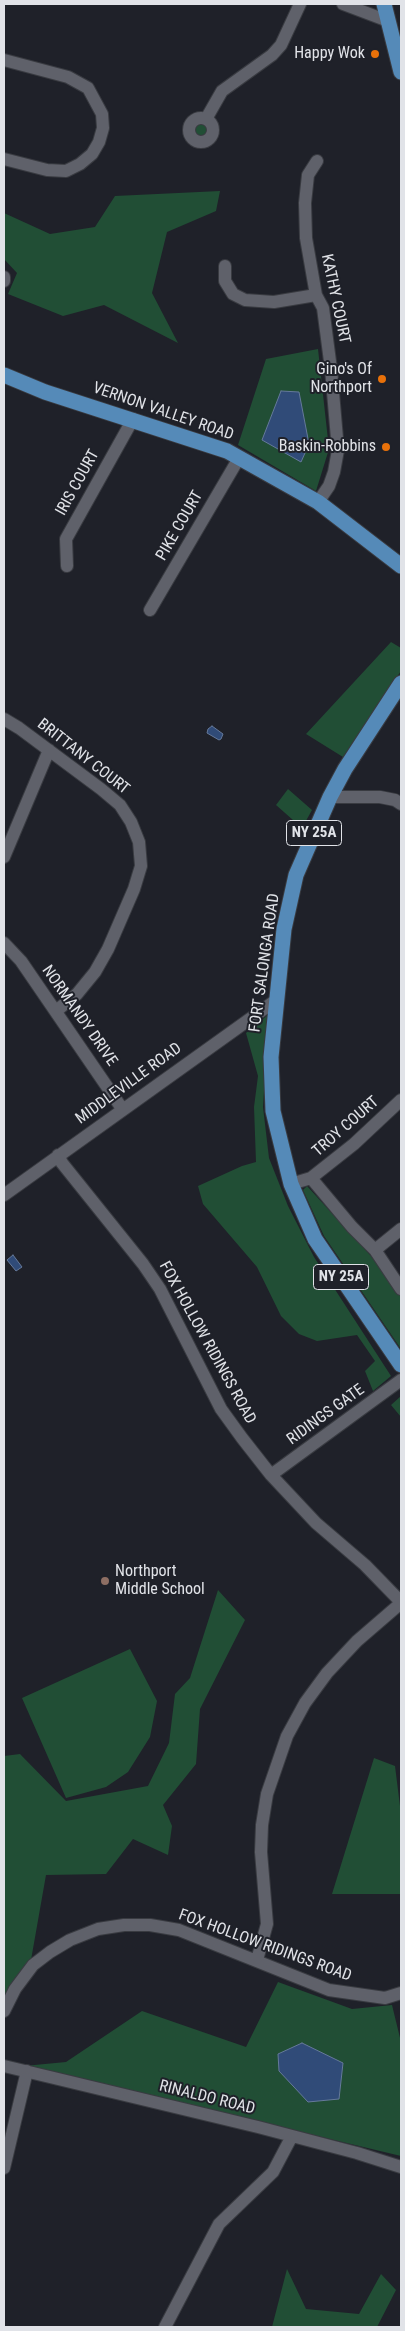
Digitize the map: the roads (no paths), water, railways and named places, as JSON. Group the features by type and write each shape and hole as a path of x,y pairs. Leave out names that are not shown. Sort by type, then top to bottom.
{"main road":[{"path":"384,4 401,72"},
{"name":"VERNON VALLEY ROAD","path":"4,376 46,392 208,443 318,502 401,566"},
{"name":"FORT SALONGA ROAD","path":"401,683 345,769 330,797 296,875 289,899 275,1001 271,1057 273,1111 291,1184 315,1239 401,1365"}],"street":[{"path":"206,119 222,91 272,55 281,45 300,4"},
{"path":"343,4 388,21"},
{"path":"4,60 68,77 88,88 102,114 103,128 99,142 92,154 80,164 66,171 47,170 4,159"},
{"name":"KATHY COURT","path":"317,161 308,175 305,203 306,238 316,295 323,308 326,326 338,450 332,479 318,502"},
{"path":"225,266 225,281 233,294 245,300 274,302 316,295"},
{"name":"IRIS COURT","path":"67,566 66,539 133,419"},
{"name":"PIKE COURT","path":"150,610 239,458"},
{"name":"BRITTANY COURT","path":"4,719 20,728 101,788 120,805 131,822 139,842 141,866 134,889 108,949 95,972 77,994 56,1011"},
{"path":"4,857 49,750"},
{"path":"330,797 380,797 395,800 401,804"},
{"name":"NORMANDY DRIVE","path":"4,943 21,961 124,1110"},
{"name":"MIDDLEVILLE ROAD","path":"5,1193 275,1001"},
{"name":"TROY COURT","path":"311,1178 354,1144 401,1100"},
{"name":"FOX HOLLOW RIDINGS ROAD","path":"58,1154 62,1163 143,1264 168,1304 221,1409 271,1475 316,1523 365,1565 401,1603"},
{"path":"291,1184 311,1178 352,1227 375,1250 401,1289"},
{"path":"375,1250 401,1229"},
{"name":"RIDINGS GATE","path":"271,1475 401,1380"},
{"path":"257,1960 267,1924 261,1852 262,1824 267,1794 287,1736 305,1703 328,1674 357,1641 401,1603"},
{"name":"FOX HOLLOW RIDINGS ROAD","path":"4,2011 15,1989 33,1965 50,1952 70,1940 98,1929 124,1925 150,1925 179,1930 329,1990 386,1998 401,1993"},
{"name":"RINALDO ROAD","path":"4,2066 292,2136 358,2153 401,2167"},
{"path":"4,2168 27,2071"},
{"path":"165,2327 219,2224 273,2172 292,2136"}],"water":[{"path":"281,391 299,392 309,444 301,462 262,440"},
{"path":"212,726 223,734 221,739 219,740 207,733 208,729"},
{"path":"13,1255 22,1267 16,1271 7,1260"},
{"path":"302,2043 343,2063 339,2099 308,2102 279,2071 278,2054"}],"place":[{"name":"Happy Wok","path":"375,54"},
{"name":"Gino's Of Northport","path":"382,379"},
{"name":"Baskin-Robbins","path":"386,447"},
{"name":"Northport Middle School","path":"105,1581"}]}
